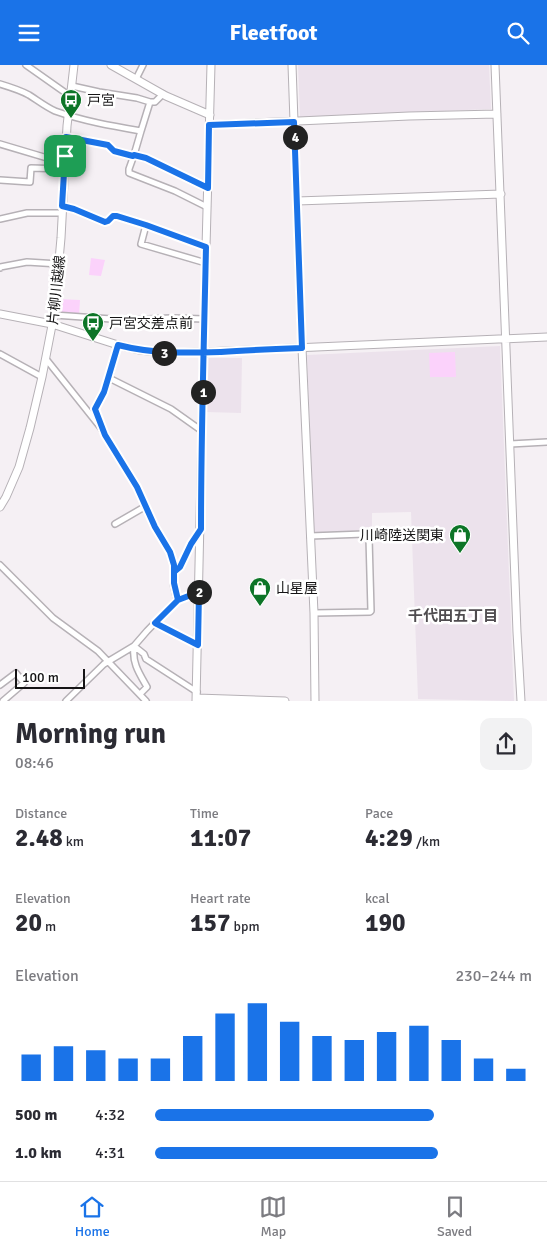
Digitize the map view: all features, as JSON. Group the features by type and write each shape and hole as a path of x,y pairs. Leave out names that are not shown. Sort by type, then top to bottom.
{"street":[{"path":"26,65 70,95"},
{"name":"片柳川越線","path":"0,507 19,467 30,428 54,315 59,264 66,137 74,65"},
{"path":"110,65 163,94 210,115"},
{"path":"136,79 143,65"},
{"path":"196,697 211,65"},
{"path":"292,65 314,613 315,701"},
{"path":"495,65 521,701"},
{"path":"0,84 15,88 53,110 68,115 102,124 142,131"},
{"path":"72,86 150,102 154,102 163,94"},
{"path":"150,102 128,169 130,173 175,191 207,207"},
{"path":"209,125 497,114"},
{"path":"66,137 108,145 114,151 146,158 208,188"},
{"path":"0,144 64,166"},
{"path":"0,180 30,182 31,168 64,166"},
{"path":"297,201 501,194"},
{"path":"0,219 27,213 74,209 105,222 113,216 117,216 206,247"},
{"path":"146,225 141,245 206,263"},
{"path":"0,268 27,263 59,264"},
{"path":"0,314 52,324 118,345 151,352 204,353 547,337"},
{"path":"54,315 126,320 205,319"},
{"path":"102,428 95,409 104,392 118,345"},
{"path":"0,354 42,377"},
{"path":"46,359 102,428 137,487 155,527 170,552 174,565 174,583 178,600"},
{"path":"109,377 171,409 202,431"},
{"path":"510,444 547,443"},
{"path":"115,524 146,506"},
{"path":"174,572 180,567 201,529"},
{"path":"310,536 366,534 370,540 371,611 314,613"},
{"path":"0,565 53,618 98,651 146,701"},
{"path":"66,701 104,664 130,650 178,600 199,592"},
{"path":"155,623 198,645"},
{"path":"134,646 133,657 147,687 140,694"},
{"path":"134,646 144,654 146,659 196,697 286,701"},
{"path":"0,685 16,673 24,683 3,701"}],"shaded area":[{"path":"298,65 489,65 491,109 300,117"},
{"path":"91,258 105,260 101,276 89,275"},
{"path":"58,299 80,300 79,316 58,314"},
{"path":"500,346 514,701 418,699 411,512 372,513 372,530 314,533 307,355"},
{"path":"455,352 456,377 430,377 429,353"},
{"path":"207,358 242,358 241,413 206,412"}],"place":[{"name":"戸宮","path":"71,119"},
{"name":"戸宮交差点前","path":"93,342"},
{"name":"川崎陸送関東","path":"460,554"},
{"name":"山星屋","path":"260,607"}],"district":[{"name":"千代田五丁目","path":"453,616"}],"route":[{"path":"65,156 62,206 105,222 113,216 117,216 206,247 204,353 202,409 201,529 180,567 174,572 174,583 178,600 155,623 198,645 199,592 178,600 176,593 174,583 174,565 170,552 155,527 137,487 105,435 95,409 104,392 118,345 165,353 204,353 302,348 294,122 209,125 208,188 146,158 114,151 108,145 66,137 65,156"}]}
